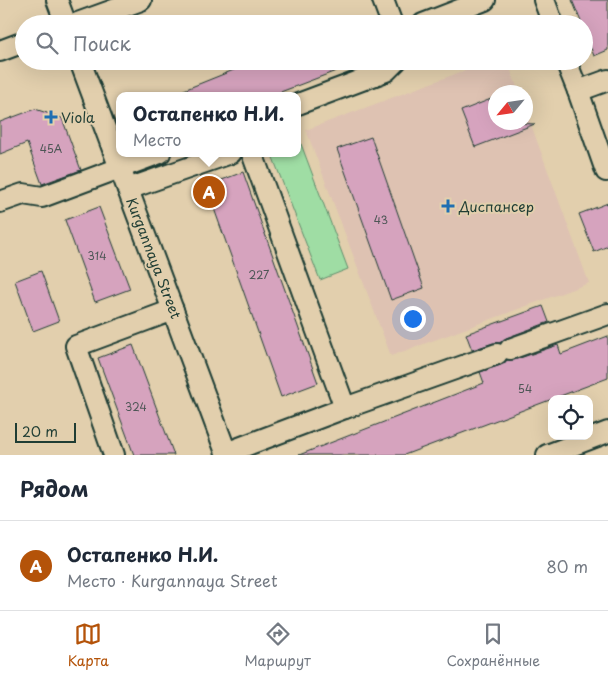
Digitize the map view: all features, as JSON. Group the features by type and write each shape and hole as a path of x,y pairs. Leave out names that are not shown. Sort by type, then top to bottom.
{"street":[{"path":"57,0 63,15"},
{"path":"100,15 141,0"},
{"path":"383,0 389,15"},
{"path":"446,15 485,0"},
{"path":"544,0 549,15"},
{"path":"0,51 15,45"},
{"name":"Kurgannaya Street","path":"83,70 227,454"},
{"path":"301,103 387,70"},
{"path":"570,70 606,171"},
{"path":"578,91 608,80"},
{"path":"0,202 23,194 42,197 149,157"},
{"path":"128,189 220,157"},
{"path":"253,157 345,408"},
{"path":"114,455 76,346 173,310"},
{"path":"227,454 345,408 608,314"},
{"path":"547,455 608,432"}],"shaded area":[{"name":"Диспансер","path":"466,70 510,70 516,85 488,85 488,130 533,130 589,283 391,356 306,130"}],"green space":[{"path":"301,144 348,269 320,280 273,157 301,157"}],"building":[{"path":"572,0 608,0 608,50 594,56 593,15 578,15"},
{"path":"234,70 339,70 281,92 179,92"},
{"path":"488,100 488,130 519,130 475,147 461,111"},
{"path":"35,109 62,118 81,170 42,184 27,143 0,154 0,122"},
{"path":"371,137 424,288 391,300 337,149"},
{"path":"243,172 318,383 281,397 206,186"},
{"path":"608,203 608,246 594,252 579,214"},
{"path":"99,207 130,289 95,302 65,220"},
{"path":"41,271 59,321 33,331 15,281"},
{"path":"543,306 549,322 506,338 500,343 493,343 472,350 466,334"},
{"path":"608,336 608,378 563,395 548,395 548,401 404,455 299,455 484,383 480,372 501,365 507,360 514,360 558,345 561,354"},
{"path":"133,345 174,455 134,455 98,358"}],"place":[{"name":"Viola","path":"51,117"},
{"name":"Остапенко Н.И.","path":"209,192"},
{"name":"Диспансер","path":"448,206"}]}
